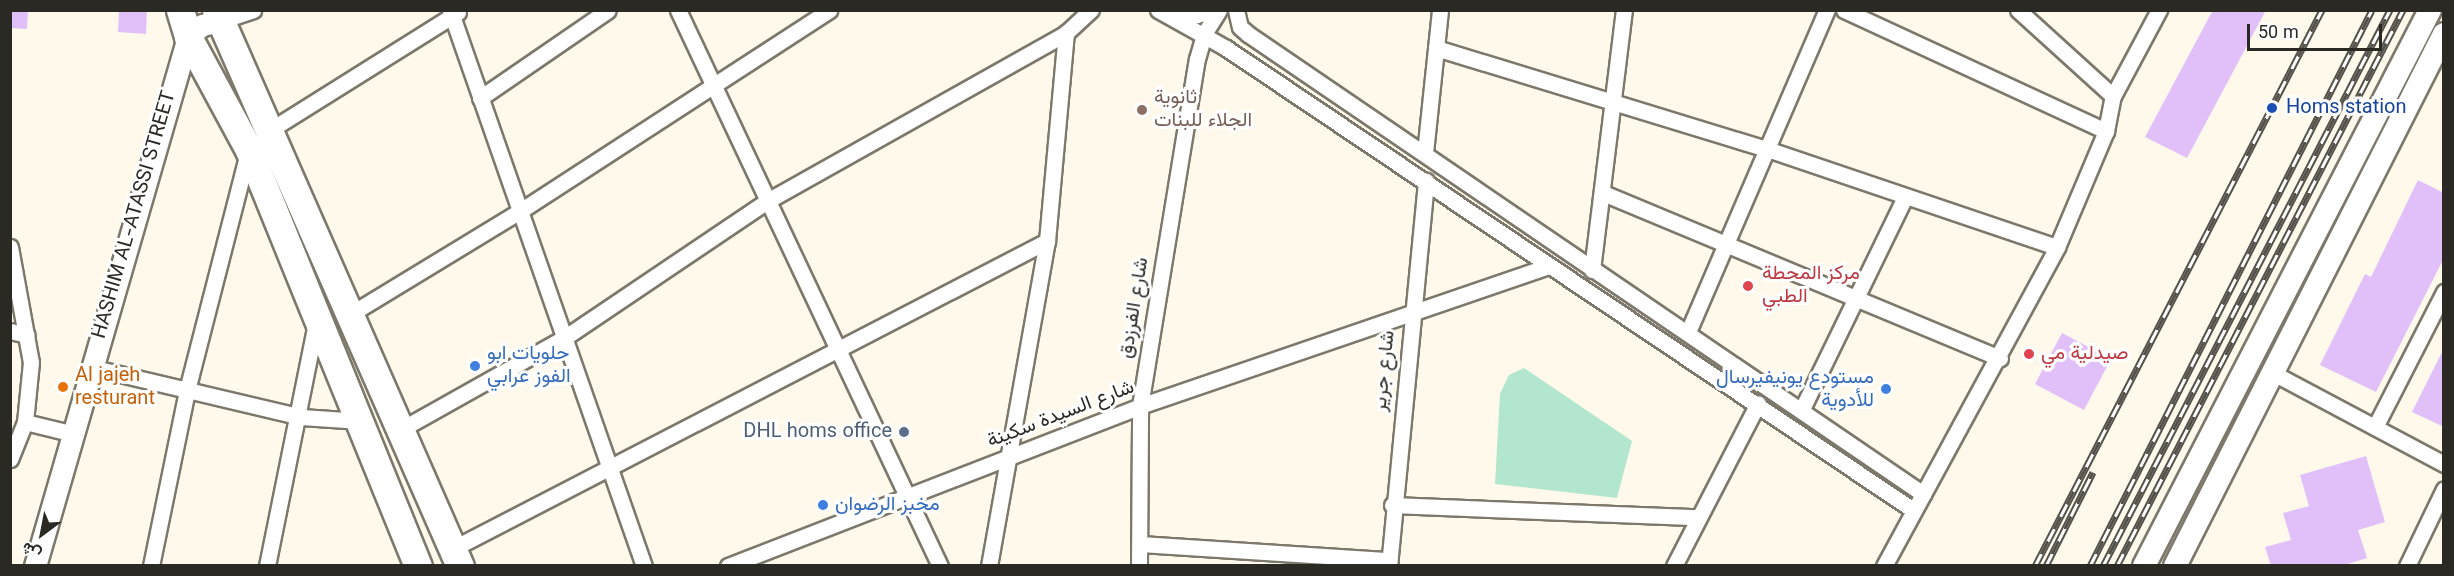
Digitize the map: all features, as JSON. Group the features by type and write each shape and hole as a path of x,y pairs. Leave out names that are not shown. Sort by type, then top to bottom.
{"highway":[{"path":"180,10 188,37 249,150 316,322 361,421 418,566"},
{"path":"218,16 270,130 398,431 457,557"}],"main road":[{"path":"2144,566 2430,10"},
{"path":"188,37 202,25 218,16"},
{"path":"2175,566 2444,34"},
{"name":"HASHIM AL-ATASSI STREET","path":"35,566 70,433 188,37"}],"street":[{"path":"218,16 253,10"},
{"path":"480,98 608,10"},
{"path":"678,10 711,86 839,348 906,498 940,566"},
{"path":"349,315 520,211 829,10"},
{"path":"1158,10 1174,14 1196,15 1218,10"},
{"name":"شارع الفرزدق","path":"1139,566 1140,406 1197,58 1204,34 1218,10"},
{"path":"1236,10 1240,27 1248,34 1425,153 1592,270 1802,409 1923,494"},
{"path":"1425,153 1440,10"},
{"path":"1592,270 1604,193 1624,10"},
{"path":"1688,332 1729,243 1827,10"},
{"path":"1844,10 2106,131"},
{"path":"2018,10 2021,17 2113,96"},
{"path":"1884,566 1913,510 2000,358 2058,247 2106,131 2113,96 2158,10"},
{"path":"270,130 454,12 480,98 644,566"},
{"path":"398,431 564,338 767,201 1066,33 1090,12"},
{"path":"1174,14 1426,181 1548,266 1758,403 1913,510"},
{"path":"1174,14 1196,42 1197,58"},
{"path":"989,566 1047,241 1066,33"},
{"path":"1436,48 1767,149 2058,247"},
{"path":"151,566 187,390 249,150"},
{"name":"شارع جرير","path":"1389,563 1392,505 1426,181"},
{"path":"1604,193 1729,243 2000,358"},
{"path":"1802,409 1905,197"},
{"path":"457,557 610,467 1047,241"},
{"path":"10,247 27,335 30,387 25,422 10,459"},
{"name":"شارع السيدة سكينة","path":"728,566 1140,406 1548,266"},
{"path":"2375,427 2444,292"},
{"path":"267,566 316,322"},
{"path":"10,331 27,335"},
{"path":"90,367 297,416 361,421"},
{"path":"2273,373 2444,464"},
{"path":"1674,566 1758,403"},
{"path":"25,422 70,433"},
{"path":"2407,566 2444,489"},
{"path":"1392,505 1698,517"},
{"path":"1140,544 1389,563"}],"green space":[{"path":"1524,368 1632,441 1617,498 1495,484 1500,394 1509,375"}],"building":[{"path":"10,10 28,10 27,29 10,28"},
{"path":"119,10 147,10 146,34 118,32"},
{"path":"2213,10 2266,10 2187,158 2145,137"},
{"path":"2418,180 2444,193 2444,258 2376,392 2320,365 2365,274 2371,277"},
{"path":"2062,333 2111,359 2084,410 2035,384"},
{"path":"2444,348 2444,427 2412,412"},
{"path":"2366,456 2385,522 2358,530 2367,558 2341,566 2271,566 2265,547 2291,540 2283,513 2309,506 2300,475"}],"railway":[{"path":"2035,566 2322,10"},
{"path":"2090,566 2372,10"},
{"path":"2103,566 2390,10"},
{"path":"2117,566 2403,10"},
{"path":"2046,566 2093,472"}],"place":[{"name":"Homs station","path":"2272,108"},
{"name":"ثانوية الجلاء للبنات","path":"1142,110"},
{"name":"مركز المحطة الطبي","path":"1748,286"},
{"name":"صيدلية مي","path":"2029,354"},
{"name":"حلويات ابو الفوز عرابي","path":"475,366"},
{"name":"Al jajeh resturant","path":"63,387"},
{"name":"مستودع يونيفيرسال للأدوية","path":"1886,389"},
{"name":"DHL homs office","path":"904,432"},
{"name":"مخبز الرضوان","path":"823,505"}]}
